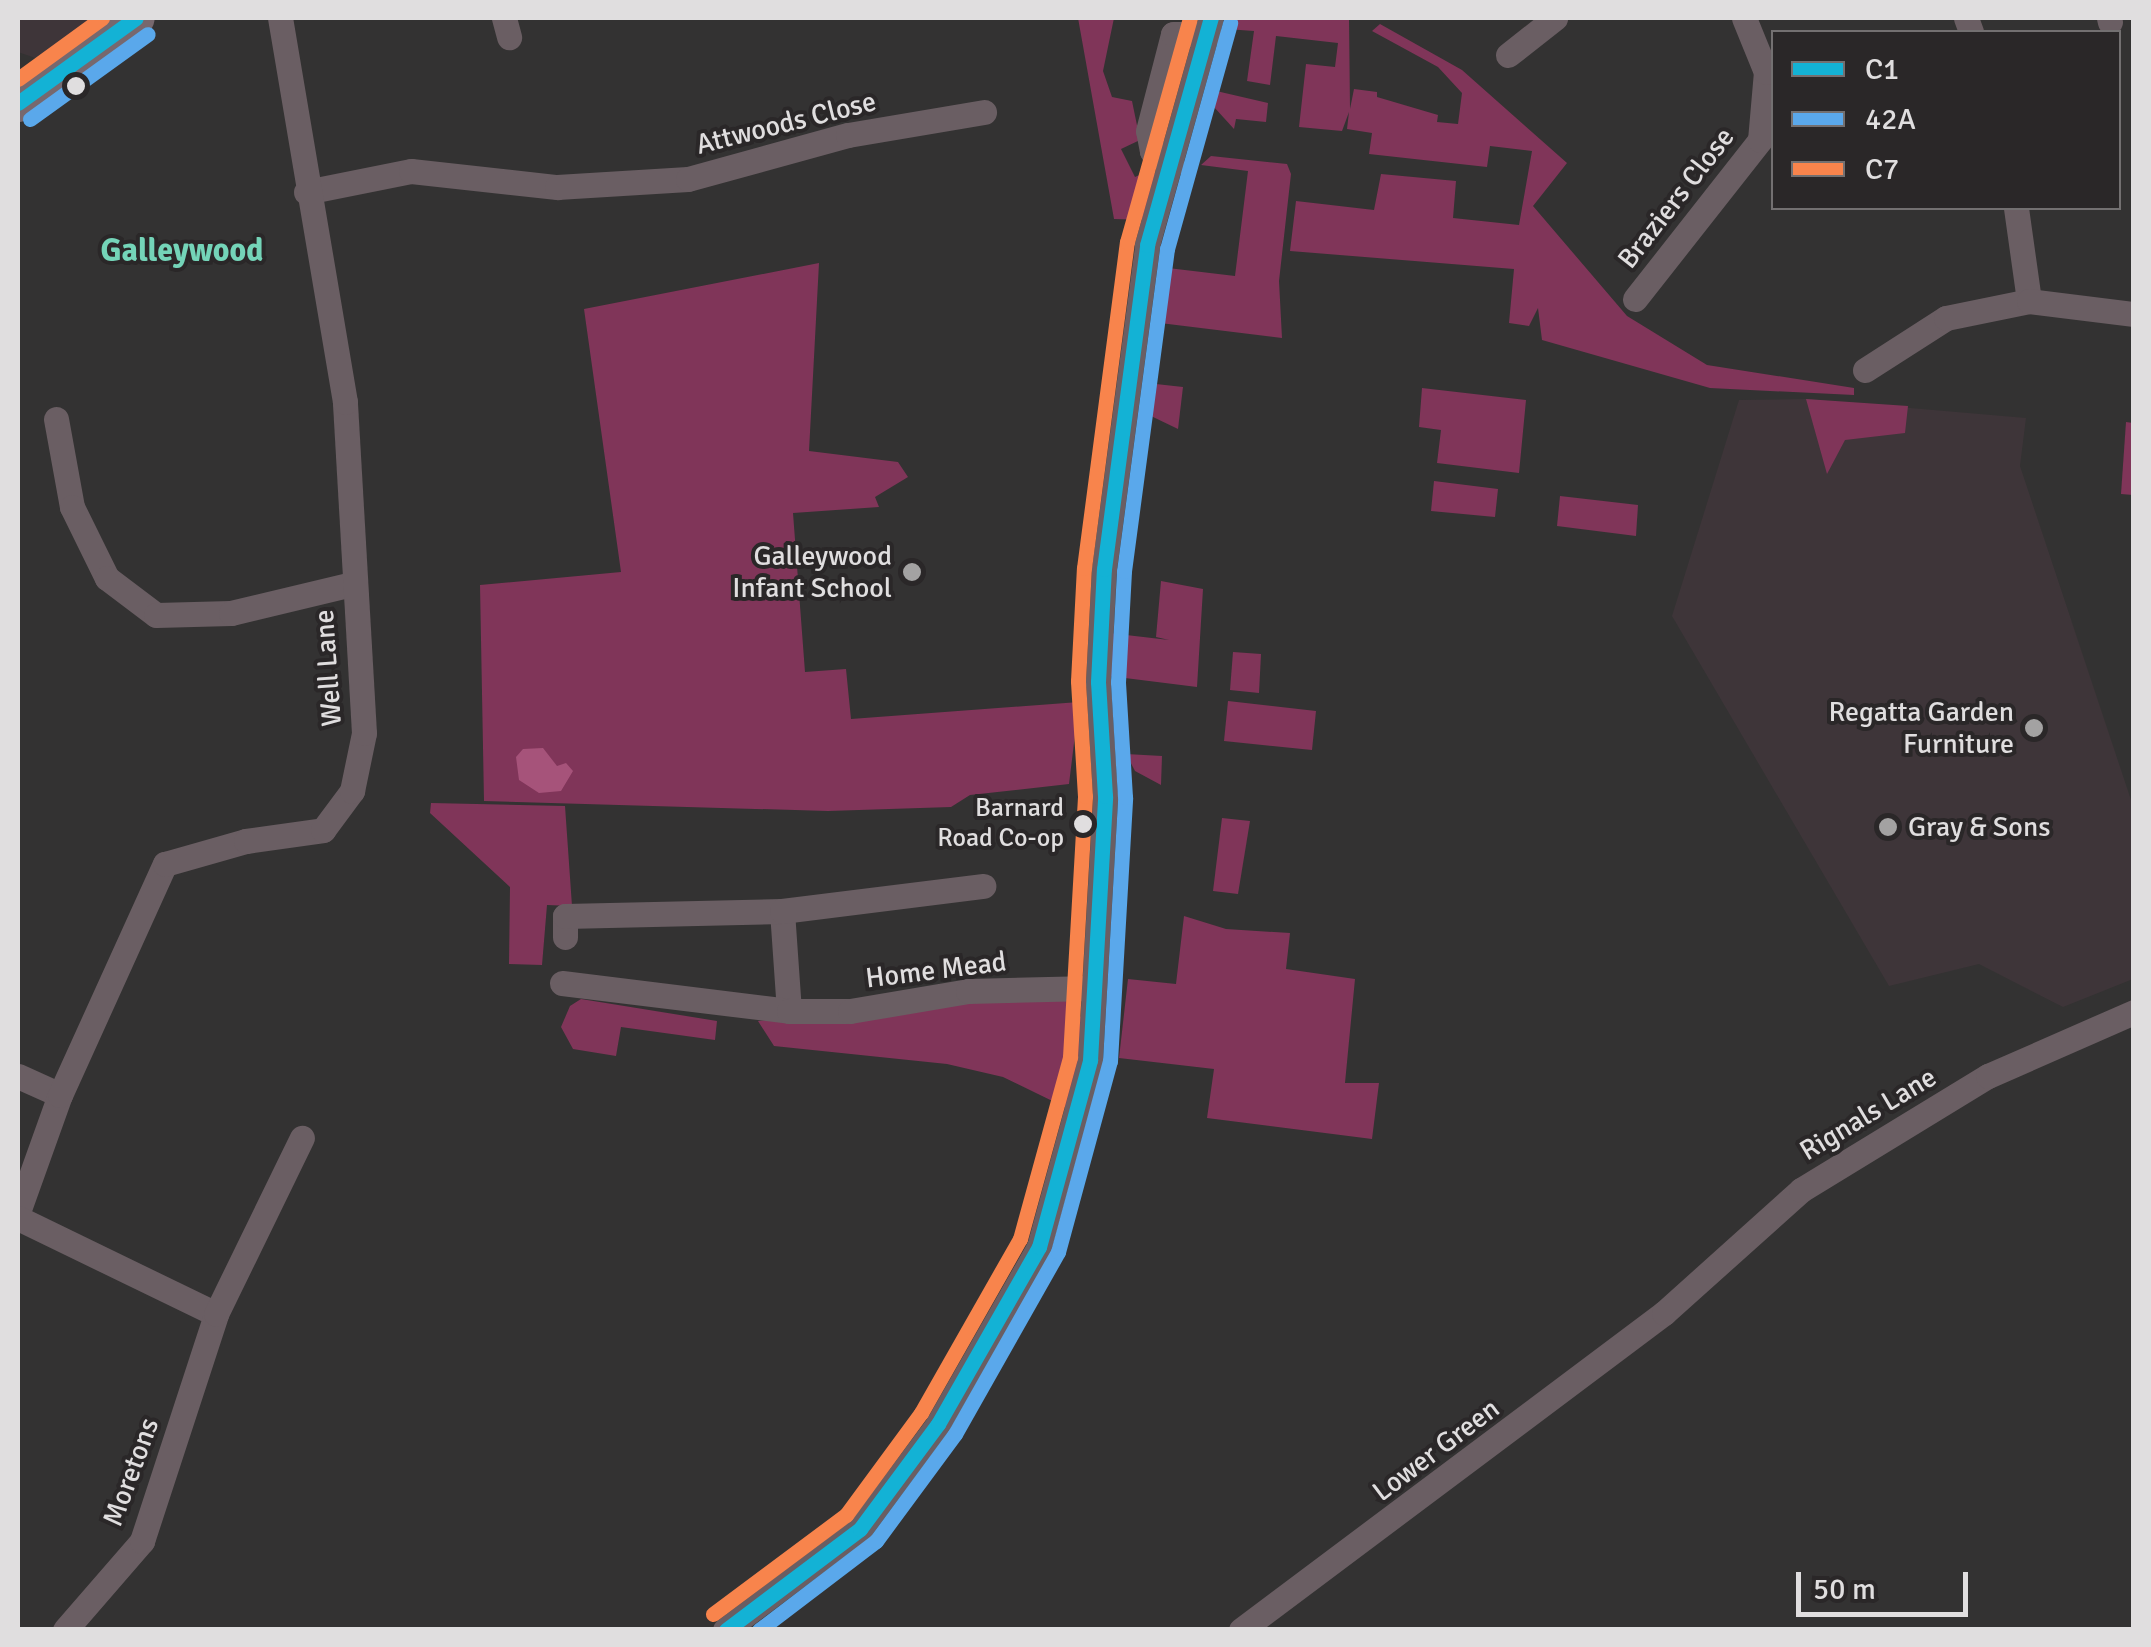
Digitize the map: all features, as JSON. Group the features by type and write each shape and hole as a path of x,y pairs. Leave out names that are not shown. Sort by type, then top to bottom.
{"street":[{"path":"18,103 136,18"},
{"name":"Well Lane","path":"18,1215 60,1095 166,864 246,840 323,830 352,791 364,733 352,584 345,402 306,192 280,18"},
{"path":"1508,55 1554,18"},
{"name":"Braziers Close","path":"1635,299 1760,140 1766,72 1744,18"},
{"path":"725,1630 860,1529 950,1407 1039,1247 1090,1060 1090,988 1105,796 1098,682 1104,568 1148,245 1172,164 1210,26 1172,34 1148,131 1152,151 1172,164"},
{"name":"Attwoods Close","path":"306,192 412,171 557,187 688,180 848,135 984,112"},
{"path":"2016,210 2029,301"},
{"path":"1865,370 1946,318 2029,301 2134,314"},
{"path":"56,420 72,507 98,560 108,578 156,614 231,613 352,584"},
{"path":"565,938 565,916 782,910 983,886"},
{"path":"782,910 788,1011"},
{"name":"Home Mead","path":"562,983 628,996 788,1011 850,1011 968,991 1090,988"},
{"name":"Rignals Lane","path":"1664,1313 1801,1190 1988,1076 2134,1012"},
{"path":"18,1076 60,1095"},
{"name":"Moretons","path":"66,1630 142,1541 216,1314 302,1138"},
{"path":"18,1215 216,1314"},
{"name":"Lower Green","path":"1241,1630 1664,1313"}],"shaded area":[{"path":"18,18 107,18 44,61 18,52"},
{"path":"1078,18 1114,18 1103,71 1112,97 1132,101 1140,140 1121,149 1135,177 1153,169 1157,181 1149,220 1114,219"},
{"path":"1232,18 1349,18 1350,109 1354,89 1377,92 1377,97 1438,115 1437,122 1458,124 1462,93 1438,67 1372,31 1380,24 1462,70 1567,163 1533,206 1627,316 1707,365 1854,388 1854,395 1710,388 1542,340 1538,308 1529,326 1509,323 1514,269 1290,251 1296,201 1374,210 1381,174 1456,181 1453,218 1519,225 1532,151 1490,146 1487,167 1369,154 1372,133 1347,129 1349,112 1342,131 1299,127 1306,64 1335,67 1338,43 1276,36 1270,85 1247,81 1254,31 1226,29"},
{"path":"1212,90 1268,103 1266,122 1236,119 1234,129 1214,107"},
{"path":"1211,156 1287,164 1291,174 1279,281 1282,338 1160,323 1168,268 1235,276 1248,171 1201,165"},
{"path":"819,263 809,451 898,462 908,477 875,497 879,507 793,513 805,672 846,669 851,719 1079,702 1069,784 970,795 951,807 828,811 484,801 480,585 621,572 584,309"},
{"path":"1147,383 1183,387 1178,429 1151,416 1144,402"},
{"path":"1422,388 1526,400 1519,473 1437,463 1441,430 1419,427"},
{"path":"1806,399 2026,418 2020,466 2133,806 2133,979 2063,1007 1979,964 1889,986 1672,616 1739,400"},
{"path":"1806,399 1908,406 1905,433 1845,440 1827,474"},
{"path":"2126,422 2133,423 2133,495 2121,494"},
{"path":"1434,481 1498,489 1495,517 1431,511"},
{"path":"1560,496 1638,505 1636,536 1557,526"},
{"path":"1161,581 1203,589 1197,687 1109,676 1109,633 1169,640 1156,637"},
{"path":"1233,652 1261,654 1259,693 1230,690"},
{"path":"1228,701 1316,711 1312,750 1224,741"},
{"path":"543,748 557,766 566,763 573,771 561,791 539,793 519,780 516,757 523,749"},
{"path":"1126,754 1162,756 1161,785 1135,771"},
{"path":"431,803 565,806 572,906 547,905 542,965 509,964 510,887 430,813"},
{"path":"1222,818 1250,821 1238,894 1213,891"},
{"path":"1184,916 1226,929 1290,933 1286,969 1355,979 1345,1083 1379,1083 1372,1139 1207,1118 1214,1069 1119,1058 1128,979 1176,984"},
{"path":"1063,997 1088,1025 1077,1113 1003,1077 947,1064 774,1046 758,1021 969,999"},
{"path":"581,999 717,1021 715,1040 621,1027 616,1056 573,1049 561,1027 570,1006"}],"transit line":[{"name":"C7","path":"18,79 102,18"},
{"name":"C1","path":"18,103 136,18"},
{"name":"C7","path":"713,1614 846,1515 921,1413 1020,1239 1070,1057 1085,796 1078,681 1084,568 1127,242 1190,18"},
{"name":"C1","path":"726,1630 860,1529 938,1424 1039,1247 1090,1060 1105,796 1098,682 1104,569 1147,245 1211,18"},
{"name":"42A","path":"759,1630 876,1541 955,1434 1058,1252 1110,1061 1125,797 1118,682 1124,571 1167,249 1230,23"},
{"name":"42A","path":"30,119 148,34"}],"place":[{"name":"Galleywood Infant School","path":"912,572"},
{"name":"Regatta Garden Furniture","path":"2034,728"},
{"name":"Barnard Road Co-op","path":"1083,824"},
{"name":"Gray & Sons","path":"1888,827"}],"district":[{"name":"Galleywood","path":"182,251"}]}
